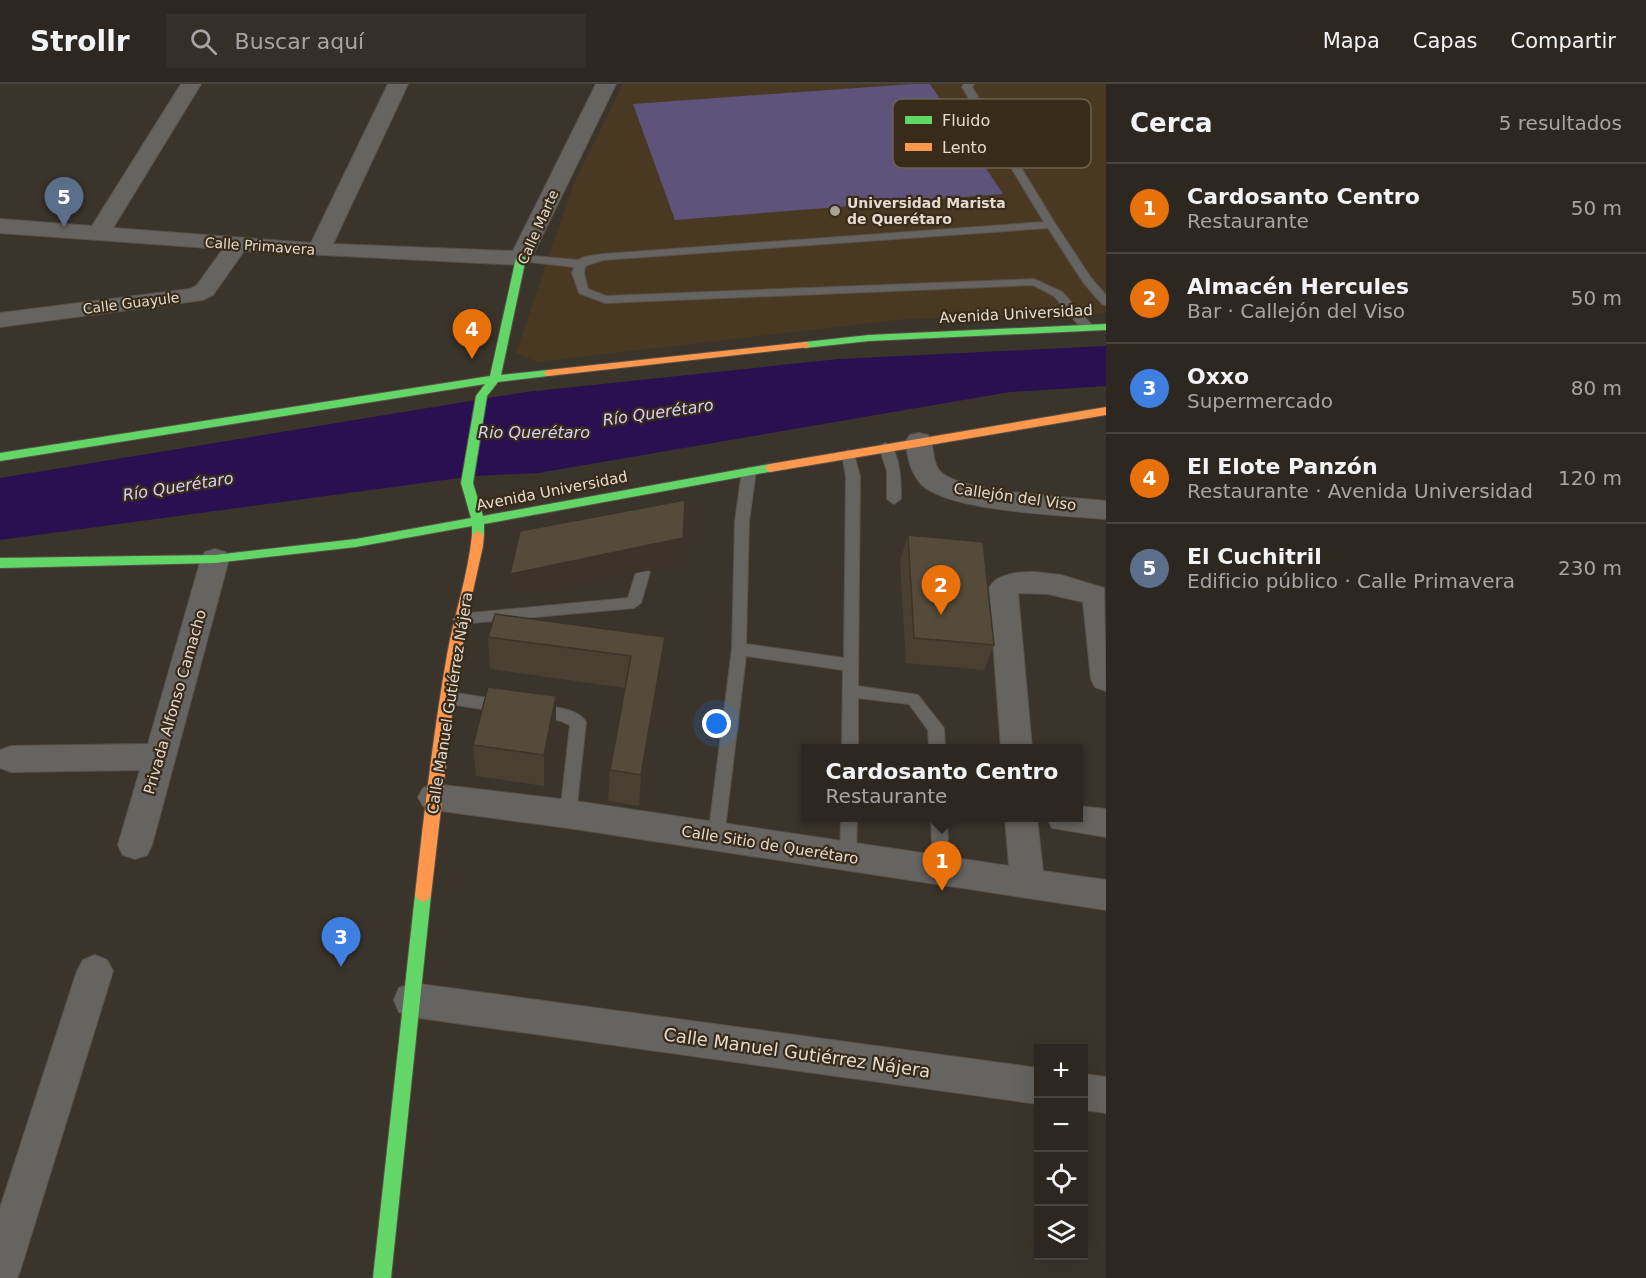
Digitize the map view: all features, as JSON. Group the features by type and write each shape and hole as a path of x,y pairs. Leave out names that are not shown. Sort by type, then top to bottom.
{"main road":[{"name":"Calle Marte","path":"495,379 521,258"},
{"name":"Avenida Universidad","path":"0,457 495,379 869,338 1106,327"},
{"name":"Calle Manuel Gutiérrez Nájera","path":"382,1278 434,797 460,619 477,553 478,521 467,483 482,396 495,379"},
{"name":"Avenida Universidad","path":"0,563 215,559 356,543 848,453 1106,411"}],"street":[{"path":"98,235 190,84"},
{"path":"319,250 398,84"},
{"name":"Calle Marte","path":"521,258 606,84"},
{"name":"Calle Primavera","path":"0,226 319,250 521,258"},
{"name":"Calle Guayule","path":"0,320 195,295 205,290 238,244"},
{"name":"Callejón del Viso","path":"919,441 923,467 934,482 957,492 1106,510"},
{"name":"Privada Alfonso Camacho","path":"135,845 215,559"},
{"path":"1016,744 1003,588 1011,582 1026,581 1074,588 1094,595 1100,608 1106,679"},
{"path":"11,759 160,757"},
{"name":"Calle Sitio de Querétaro","path":"434,797 567,814 1106,896"},
{"path":"1083,820 1106,823"},
{"path":"1022,822 1027,884"},
{"path":"0,1271 94,971"},
{"name":"Calle Manuel Gutiérrez Nájera","path":"412,1000 1034,1085"},
{"path":"1088,1093 1106,1095"}],"lane":[{"path":"969,84 967,87 974,99"},
{"path":"1017,168 1087,280 1106,302"},
{"path":"521,258 580,264 588,259 603,256 1052,225"},
{"path":"580,264 578,273 583,291 605,300 1034,282 1048,286 1061,294 1087,327"},
{"path":"885,447 894,471 894,499"},
{"path":"848,453 853,477 850,744"},
{"path":"716,837 739,649 742,521 749,471"},
{"path":"658,507 663,487"},
{"path":"460,619 634,603 643,572"},
{"path":"739,649 850,665"},
{"path":"850,691 913,699 936,728 937,744"},
{"path":"449,698 563,715 578,722 567,814"},
{"path":"848,857 849,822"},
{"path":"939,822 941,871"}],"shaded area":[{"name":"Universidad Marista de Querétaro","path":"623,84 1106,84 1106,313 906,319 537,362 516,353 574,183"},
{"path":"930,84 940,99 893,99 893,168 986,168 1003,194 675,220 633,104"}],"water":[{"name":"Rio Querétaro","path":"1106,346 1106,386 1010,392 538,473 474,476 0,540 0,478 526,392 839,359"}],"building":[{"path":"685,500 683,538 510,574 520,531"},
{"path":"908,535 983,542 994,645 914,638"},
{"path":"495,614 665,637 641,775 610,770 631,656 488,637"},
{"path":"488,687 556,696 544,755 473,745"}],"traffic: fast":[{"path":"478,535 478,521 467,483 482,396 495,379 521,258"},
{"path":"805,345 869,338 1106,327"},
{"path":"0,457 495,379 548,373"},
{"path":"0,563 215,559 356,543 770,468"},
{"path":"382,1278 423,895"}],"traffic: slow":[{"path":"548,373 805,345"},
{"path":"770,468 1106,411"},
{"path":"423,895 448,688 478,535"}],"place":[{"name":"Universidad Marista de Querétaro","path":"835,211"},
{"name":"El Cuchitril","path":"64,227"},
{"name":"El Elote Panzón","path":"472,359"},
{"name":"Almacén Hercules","path":"941,615"},
{"name":"Cardosanto Centro","path":"942,891"},
{"name":"Oxxo","path":"341,967"}],"water label":[{"name":"Río Querétaro","path":"658,412"},
{"name":"Río Querétaro","path":"178,486"}]}
